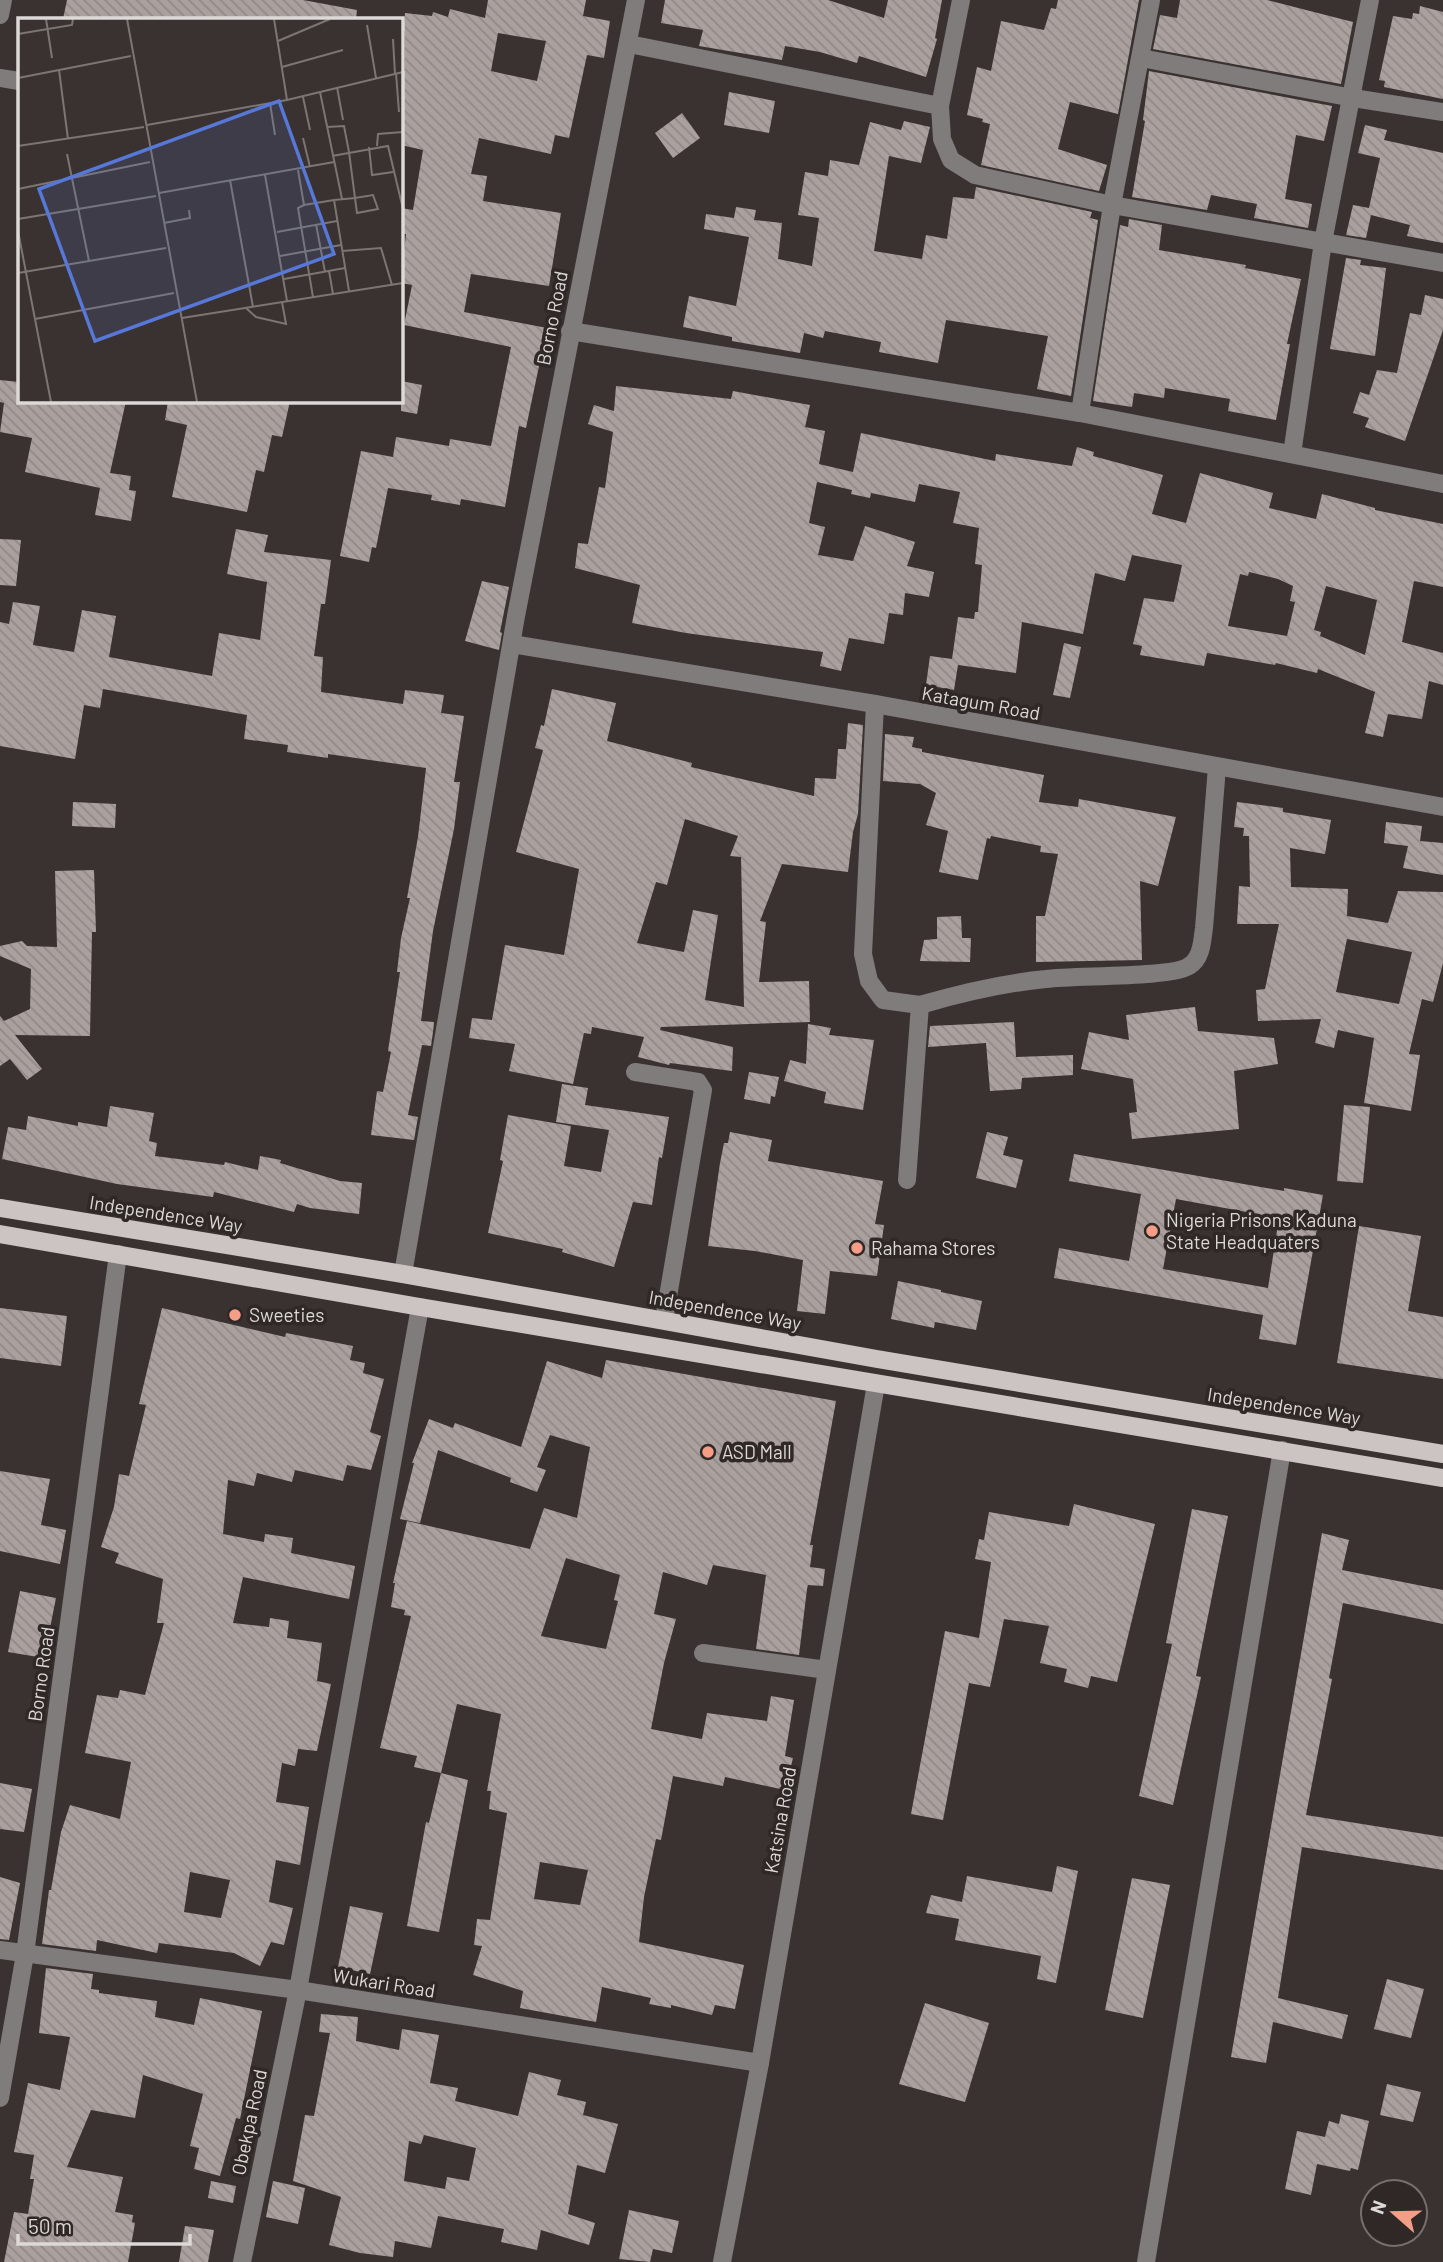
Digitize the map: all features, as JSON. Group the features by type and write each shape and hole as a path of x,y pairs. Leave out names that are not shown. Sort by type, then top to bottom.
{"main road":[{"name":"Independence Way","path":"0,1208 403,1274 877,1359 1443,1454"},
{"path":"0,1234 1443,1478"}],"street":[{"path":"0,15 3,0"},
{"name":"Borno Road","path":"403,1274 512,644 570,331 629,44 635,0"},
{"path":"961,0 940,106 942,139 951,160 975,175 1112,205 1443,263"},
{"path":"1080,413 1112,205 1151,0"},
{"path":"1292,454 1323,242 1370,0"},
{"path":"629,44 940,106"},
{"path":"1141,58 1443,112"},
{"path":"0,78 18,81"},
{"path":"570,331 1080,413 1443,484"},
{"name":"Katagum Road","path":"512,644 875,704 1443,807"},
{"path":"875,704 863,954 869,981 883,1000 920,1005 961,993 1046,978 1168,972 1189,967 1200,954 1204,928 1217,767"},
{"path":"907,1180 920,1005"},
{"path":"635,1072 698,1082 704,1090 664,1320"},
{"name":"Borno Road","path":"0,2098 25,1954 118,1254"},
{"name":"Obekpa Road","path":"242,2262 298,1990 420,1307"},
{"name":"Katsina Road","path":"722,2262 760,2063 876,1384"},
{"path":"1146,2262 1282,1450"},
{"path":"703,1653 827,1670"},
{"name":"Wukari Road","path":"0,1951 298,1990 760,2063"}],"building":[{"path":"67,0 303,0 357,10 356,18 63,18"},
{"path":"488,0 586,0 583,16 610,21 604,58 587,55 569,138 555,135 551,154 479,138 471,174 487,176 483,201 561,213 549,286 471,274 464,312 547,328 526,428 519,426 505,507 461,499 460,505 431,500 432,495 388,488 376,548 372,547 369,562 340,556 361,451 393,457 396,437 449,446 450,439 491,446 511,347 404,325 412,285 402,283 406,234 402,234 402,208 413,210 423,150 402,145 402,23 404,24 405,13 432,16 433,12 448,17 450,9 485,18","holes":["498,33 546,41 537,81 491,71"]},
{"path":"665,0 828,0 884,18 888,0 942,0 935,38 937,39 926,77 859,56 857,63 820,52 785,46 782,60 699,46 703,30 661,23"},
{"path":"1058,0 1139,0 1118,114 1070,102 1058,149 1107,165 1099,191 981,165 990,124 982,122 983,119 967,115 977,67 991,71 1001,21 1044,30 1051,8 1056,9"},
{"path":"1180,0 1267,0 1353,22 1341,84 1153,49 1160,15 1177,18"},
{"path":"1420,6 1443,12 1443,99 1384,87 1385,81 1379,80 1393,16 1412,19 1413,13 1419,14"},
{"path":"1149,71 1332,106 1324,141 1296,135 1285,199 1312,204 1308,228 1254,218 1257,204 1211,195 1207,210 1132,197 1145,121"},
{"path":"729,92 775,101 769,133 724,125"},
{"path":"682,113 700,138 673,158 655,133"},
{"path":"904,121 930,127 921,163 889,156 874,251 922,259 926,235 947,239 953,197 974,199 976,187 1092,212 1090,218 1098,220 1071,396 1037,389 1048,336 946,320 938,363 879,352 881,342 825,331 823,338 804,333 800,353 732,341 732,337 683,327 689,296 736,306 749,237 704,229 706,214 734,218 736,207 756,210 754,220 782,223 778,259 812,266 819,218 798,215 805,172 828,176 830,160 859,165 870,122 901,130"},
{"path":"1365,125 1387,130 1384,140 1443,153 1443,243 1407,236 1410,225 1371,215 1366,238 1346,235 1353,205 1369,208 1380,158 1358,153"},
{"path":"1129,219 1162,225 1159,250 1246,265 1245,268 1301,279 1287,344 1290,344 1276,420 1228,411 1230,399 1165,388 1164,398 1134,393 1132,407 1093,401 1120,225 1128,227"},
{"path":"1346,258 1361,260 1360,265 1386,268 1375,356 1330,349"},
{"path":"1425,295 1443,299 1443,330 1405,441 1365,427 1369,418 1353,413 1360,392 1369,395 1377,370 1397,373 1410,313 1421,315"},
{"path":"0,380 18,382 18,402 126,402 110,473 131,476 129,490 136,491 131,521 95,515 100,488 25,472 32,438 0,432 4,403 0,402"},
{"path":"402,381 422,385 417,414 401,411"},
{"path":"616,386 731,399 733,391 810,405 805,427 825,431 819,464 853,472 861,433 995,461 996,454 1072,466 1077,447 1094,452 1093,456 1163,475 1152,514 1186,523 1200,473 1273,493 1269,508 1316,519 1322,494 1375,510 1443,524 1443,587 1414,581 1402,642 1443,653 1443,685 1429,681 1422,719 1388,714 1383,737 1365,733 1375,692 1318,669 1317,673 1276,663 1275,665 1207,653 1204,666 1140,655 1142,646 1133,644 1144,598 1174,602 1182,565 1132,555 1125,581 1095,573 1083,634 1022,622 1016,673 958,665 954,690 926,685 930,656 952,659 958,617 974,619 975,612 978,612 982,565 975,564 979,528 953,523 960,492 919,484 915,502 871,493 870,498 851,494 852,490 817,482 809,523 825,527 818,555 853,561 865,526 915,542 907,566 934,572 929,597 905,593 903,615 889,613 884,644 849,638 841,671 820,666 823,652 632,623 640,585 575,568 578,543 588,544 599,487 605,488 613,432 588,424 594,405 614,411","holes":["1249,572 1278,579 1293,586 1290,601 1295,602 1287,636 1228,626 1240,574 1248,576","1326,586 1377,600 1365,655 1320,636 1321,632 1314,630"]},
{"path":"168,402 290,402 282,437 272,435 264,472 256,470 247,512 172,497 187,425 165,420"},
{"path":"236,529 268,535 264,552 331,560 325,604 321,604 314,656 323,657 321,692 403,704 405,690 444,695 441,713 464,716 454,782 460,782 454,829 433,931 421,1021 434,1022 433,1032 431,1046 422,1045 408,1115 418,1117 414,1140 371,1135 377,1091 383,1092 391,1052 388,1051 400,972 397,972 401,938 410,898 407,898 426,768 328,754 328,758 287,752 288,745 244,739 247,715 103,689 100,708 84,705 75,759 0,746 0,622 9,624 13,602 40,606 33,645 74,652 82,610 116,616 109,657 212,676 219,633 260,640 267,582 227,574"},
{"path":"0,539 21,540 16,586 0,585"},
{"path":"482,581 509,587 499,650 465,641"},
{"path":"1064,643 1081,647 1070,698 1053,695"},
{"path":"552,689 616,703 607,741 692,763 691,767 814,796 815,778 836,779 838,749 846,749 848,723 863,725 858,814 848,872 782,864 760,921 766,922 759,982 809,981 810,1022 661,1027 660,1030 733,1047 732,1071 669,1065 638,1057 644,1037 592,1027 591,1034 584,1033 573,1084 509,1071 515,1044 469,1038 472,1018 492,1020 505,945 564,955 579,869 516,852 543,750 535,748 541,725 544,726","holes":["685,819 738,836 730,856 741,857 744,1007 705,1000 718,915 693,910 684,952 637,943 656,882 667,885"]},
{"path":"885,734 914,737 912,747 922,749 922,752 1044,775 1039,802 1078,807 1079,799 1176,817 1158,886 1140,881 1142,960 1036,962 1036,916 1045,916 1058,854 1040,852 1041,846 991,836 990,839 987,838 978,880 939,872 948,831 926,825 936,793 920,784 883,781"},
{"path":"73,802 116,804 115,828 72,826"},
{"path":"1237,802 1283,808 1283,812 1331,820 1325,854 1290,848 1291,887 1348,889 1347,916 1388,923 1398,891 1443,892 1443,963 1433,1002 1422,999 1409,1054 1420,1055 1411,1111 1364,1103 1374,1038 1338,1030 1334,1048 1315,1043 1321,1019 1258,1021 1256,990 1265,989 1279,924 1237,924 1239,886 1250,887 1249,836 1243,836 1244,828 1234,827","holes":["1347,939 1412,952 1399,1004 1336,992"]},
{"path":"1386,822 1422,826 1420,841 1443,843 1443,875 1403,868 1408,846 1384,843"},
{"path":"94,870 96,932 92,932 90,1036 15,1035 42,1069 27,1080 10,1059 0,1066 0,1016 4,1021 30,1009 31,969 0,956 0,946 22,941 27,946 57,947 55,871"},
{"path":"961,916 962,938 971,938 970,962 920,961 924,940 937,939 937,917"},
{"path":"1195,1007 1198,1031 1274,1038 1278,1064 1234,1071 1239,1129 1132,1139 1129,1113 1137,1112 1133,1079 1081,1069 1089,1032 1129,1040 1126,1015"},
{"path":"1014,1022 1016,1057 1073,1055 1073,1075 1022,1078 1021,1089 990,1091 986,1043 928,1047 930,1026"},
{"path":"808,1024 831,1028 829,1035 874,1040 863,1110 824,1103 826,1092 784,1081 790,1060 806,1064"},
{"path":"749,1072 779,1077 775,1097 771,1096 770,1104 744,1099"},
{"path":"562,1084 588,1088 585,1105 669,1117 662,1158 659,1157 652,1205 633,1202 614,1267 562,1252 563,1249 488,1233 503,1161 500,1160 508,1115 571,1126 564,1166 601,1172 609,1130 556,1122"},
{"path":"1344,1105 1370,1107 1363,1183 1337,1181"},
{"path":"110,1106 154,1113 149,1141 157,1143 155,1156 224,1165 225,1162 258,1170 260,1156 281,1160 280,1163 340,1181 362,1183 359,1214 297,1204 294,1212 214,1192 213,1197 117,1184 2,1159 8,1127 26,1130 28,1116 78,1126 78,1122 107,1127"},
{"path":"730,1132 772,1140 768,1161 883,1181 875,1224 884,1225 877,1276 830,1271 825,1314 797,1311 803,1260 708,1246 720,1163 724,1143 728,1143"},
{"path":"987,1132 1008,1137 1003,1155 1023,1160 1016,1188 976,1178"},
{"name":"Nigeria Prisons Kaduna State Headquaters","path":"1074,1154 1284,1191 1284,1188 1323,1195 1296,1345 1259,1339 1263,1315 1054,1278 1059,1248 1129,1261 1141,1194 1069,1181","holes":["1176,1199 1279,1218 1268,1288 1163,1269"]},
{"path":"1359,1226 1421,1236 1408,1311 1443,1317 1443,1379 1337,1363"},
{"path":"898,1281 982,1301 976,1330 935,1322 934,1328 891,1319"},
{"path":"0,1308 67,1316 61,1366 0,1358"},
{"path":"162,1308 285,1337 286,1333 353,1346 350,1360 365,1363 363,1373 384,1379 370,1432 381,1436 371,1470 347,1465 343,1481 295,1470 292,1482 257,1473 254,1486 228,1480 223,1534 264,1542 265,1534 293,1538 291,1553 355,1566 349,1599 243,1577 233,1623 269,1627 270,1618 289,1621 287,1638 322,1643 317,1681 331,1684 317,1751 298,1749 295,1766 282,1763 276,1802 309,1807 300,1865 276,1860 269,1902 293,1908 284,1945 271,1942 260,1966 234,1953 159,1943 157,1953 97,1940 96,1951 42,1944 49,1890 61,1832 70,1805 120,1819 131,1762 85,1753 97,1695 118,1698 120,1690 145,1695 164,1623 157,1623 163,1579 115,1563 119,1553 101,1547 114,1507 119,1474 129,1476 146,1405 139,1404","holes":["190,1872 230,1880 221,1918 184,1912"]},
{"path":"606,1360 836,1401 810,1545 813,1545 810,1567 825,1569 823,1586 808,1585 799,1655 756,1649 766,1575 713,1565 707,1585 663,1572 654,1614 676,1619 651,1729 702,1739 707,1713 767,1721 771,1696 794,1700 785,1756 793,1758 785,1790 725,1777 723,1786 673,1776 661,1840 656,1839 644,1897 639,1942 744,1965 735,2009 715,2005 712,2015 671,2005 671,2008 649,2004 651,1998 602,1987 596,2022 520,2008 523,1991 473,1975 482,1946 474,1945 477,1919 490,1920 507,1813 489,1809 491,1791 487,1791 501,1714 457,1704 441,1773 414,1767 417,1756 380,1748 411,1616 404,1615 405,1610 391,1607 393,1583 407,1521 530,1549 544,1508 577,1518 590,1447 550,1435 537,1467 546,1470 537,1492 510,1482 511,1478 438,1450 420,1523 400,1519 412,1463 429,1419 453,1428 455,1423 521,1447 547,1361 602,1378","holes":["566,1558 620,1575 614,1600 618,1601 606,1649 541,1636","540,1862 588,1870 580,1905 534,1899"]},
{"path":"0,1471 50,1479 41,1525 66,1530 60,1564 0,1551"},
{"path":"1074,1504 1155,1524 1117,1682 1091,1676 1088,1688 1064,1682 1067,1669 1040,1663 1049,1626 1004,1619 990,1687 969,1683 943,1820 911,1814 945,1631 979,1638 991,1562 975,1559 979,1539 984,1540 989,1512 1069,1526"},
{"path":"1192,1509 1228,1516 1196,1676 1201,1677 1173,1805 1139,1796 1172,1644 1166,1643"},
{"path":"1322,1533 1349,1540 1342,1570 1443,1590 1443,1624 1343,1603 1329,1678 1332,1679 1306,1815 1443,1837 1443,1870 1302,1847 1278,1998 1348,2015 1342,2039 1273,2022 1266,2063 1231,2057"},
{"path":"20,1591 56,1598 44,1658 8,1652"},
{"path":"441,1773 468,1780 439,1932 407,1926 426,1822 429,1823"},
{"path":"0,1783 32,1789 24,1832 0,1829"},
{"path":"1057,1866 1078,1871 1056,1983 1037,1979 1041,1956 955,1940 959,1919 926,1913 931,1895 962,1902 967,1876 1052,1892"},
{"path":"0,1877 20,1883 9,1940 0,1939"},
{"path":"1132,1878 1170,1885 1143,2018 1105,2010"},
{"path":"350,1906 383,1913 370,1974 338,1967"},
{"path":"46,1968 93,1974 91,1989 99,1990 99,1993 157,2001 155,2017 194,2025 200,1998 262,2011 240,2119 236,2118 220,2176 194,2169 199,2148 190,2146 203,2094 143,2075 135,2118 91,2110 67,2167 123,2177 115,2212 133,2215 132,2222 135,2223 128,2262 4,2262 14,2212 28,2214 34,2179 30,2179 34,2155 14,2152 28,2083 60,2090 70,2037 39,2033"},
{"path":"1387,1979 1424,1989 1411,2038 1374,2029"},
{"path":"925,2003 989,2023 965,2102 899,2084"},
{"path":"321,2014 358,2017 356,2041 399,2050 402,2029 439,2035 430,2083 458,2088 455,2101 518,2116 529,2072 561,2080 557,2095 586,2102 583,2115 618,2124 605,2173 577,2165 568,2214 595,2223 589,2245 541,2230 537,2250 501,2242 504,2229 438,2216 431,2248 395,2241 393,2257 360,2253 329,2245 341,2197 293,2181 305,2115 314,2116 330,2033 319,2032","holes":["424,2135 476,2148 469,2181 447,2177 445,2189 404,2181 409,2141 421,2144"]},
{"path":"1387,2084 1421,2092 1413,2122 1380,2115"},
{"path":"1341,2114 1369,2121 1358,2170 1351,2168 1350,2171 1317,2164 1311,2195 1285,2189 1297,2131 1325,2137 1329,2121 1339,2124"},
{"path":"211,2181 236,2186 233,2203 208,2198"},
{"path":"273,2181 305,2188 298,2224 266,2217"},
{"path":"629,2210 679,2221 672,2253 653,2249 650,2262 619,2259"},
{"path":"185,2226 214,2230 208,2262 179,2262"}],"place":[{"name":"Nigeria Prisons Kaduna State Headquaters","path":"1152,1231"},
{"name":"Rahama Stores","path":"857,1248"},
{"name":"Sweeties","path":"235,1315"},
{"name":"ASD Mall","path":"708,1452"}]}
